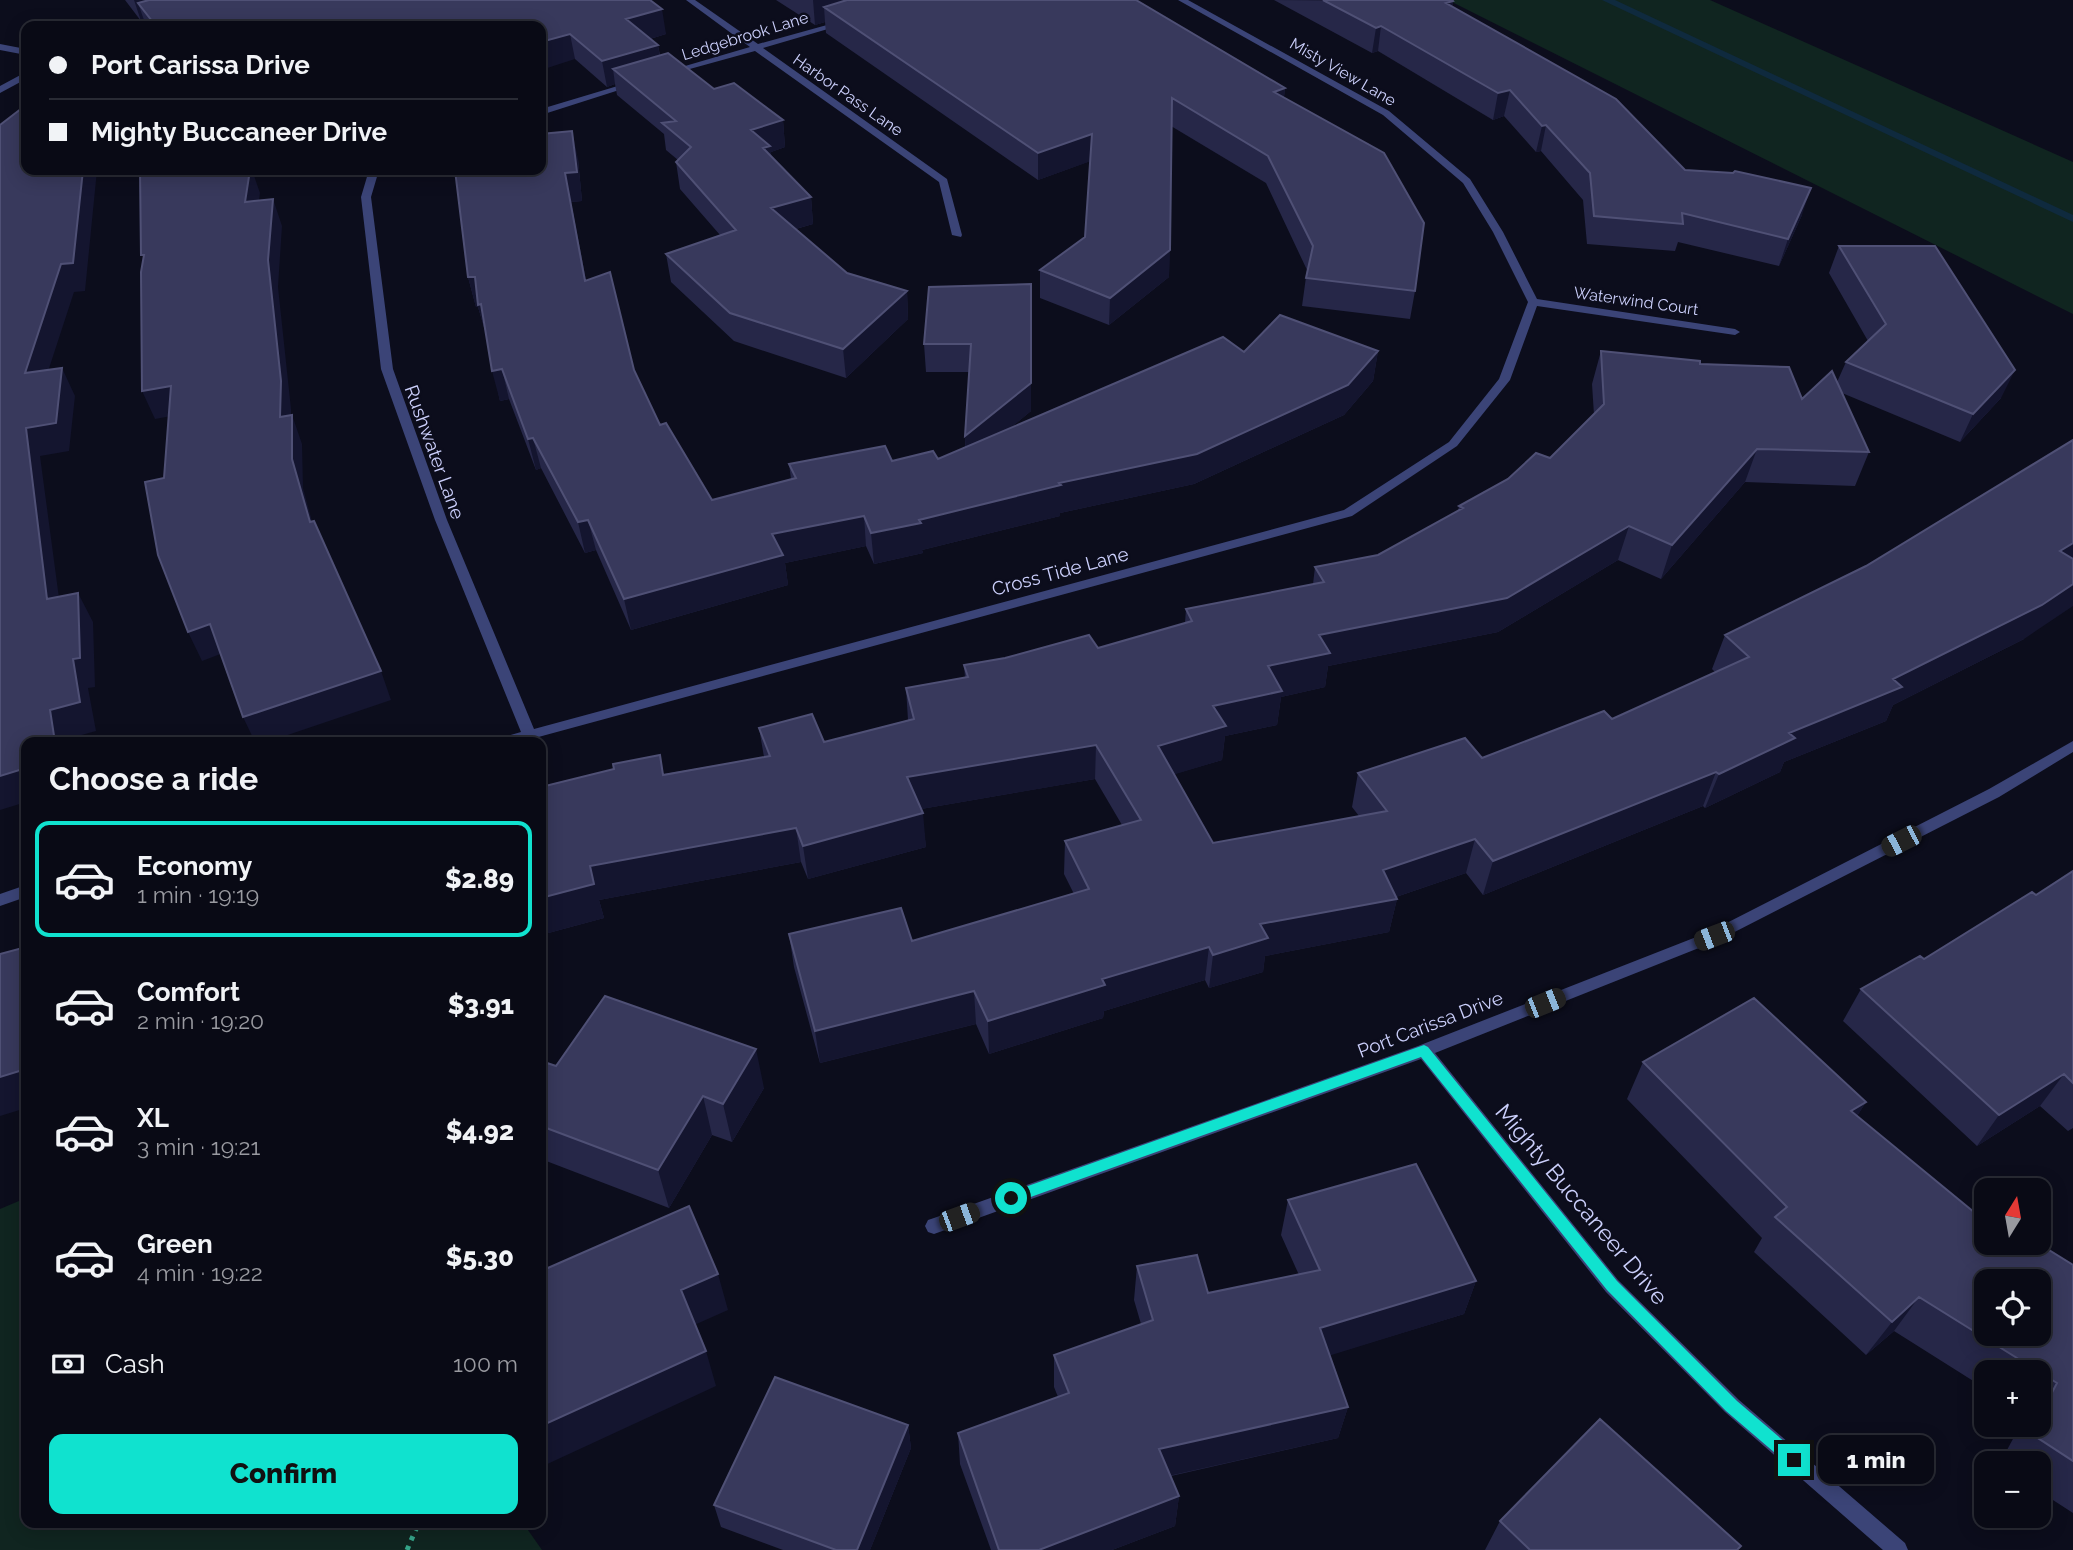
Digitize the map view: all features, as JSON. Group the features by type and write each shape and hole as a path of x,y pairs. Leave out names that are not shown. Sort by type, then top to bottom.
{"street":[{"name":"Harbor Pass Lane","path":"691,0 754,48 944,181 957,235"},
{"name":"Misty View Lane","path":"1182,0 1386,113 1467,181 1498,232 1533,302"},
{"path":"154,21 172,14"},
{"name":"Ledgebrook Lane","path":"661,76 855,18"},
{"path":"0,47 21,51"},
{"path":"0,90 21,78"},
{"path":"546,110 647,80"},
{"name":"Rushwater Lane","path":"373,175 366,197 387,369 441,520 529,734"},
{"name":"Waterwind Court","path":"1533,302 1735,331"},
{"name":"Cross Tide Lane","path":"519,737 1349,513 1453,444 1504,380 1533,302"},
{"name":"Port Carissa Drive","path":"933,1226 1424,1051 1714,936 1994,793 2073,746"},
{"path":"0,900 21,893"},
{"name":"Mighty Buccaneer Drive","path":"1424,1051 1612,1286 1732,1406 1899,1550"}],"path":[{"path":"407,1550 416,1528"}],"green space":[{"path":"1448,0 1710,0 2073,162 2073,314"},
{"path":"21,1200 21,1528 527,1528 542,1550 0,1550 0,1209"}],"building":[{"path":"149,0 650,0 662,9 626,19 658,45 602,61 570,34 546,41 546,21 152,21 138,3"},
{"path":"847,0 1136,0 1285,88 1274,92 1384,153 1424,223 1415,291 1306,278 1313,246 1268,156 1172,98 1170,250 1110,298 1040,270 1085,237 1092,134 1038,153 824,7"},
{"path":"1323,0 1452,0 1446,3 1616,99 1685,170 1735,171 1811,188 1788,239 1682,213 1683,224 1594,216 1590,173 1510,90 1498,93 1381,26 1376,28"},
{"path":"668,53 714,89 734,83 783,120 751,130 770,146 763,148 811,197 771,208 847,273 907,291 843,349 730,313 666,254 736,230 676,162 691,147 662,123 676,121 613,69"},
{"path":"21,109 21,175 82,175 73,263 61,264 25,373 62,368 56,423 26,428 47,599 78,593 80,658 73,659 80,702 50,710 54,737 21,737 21,770 0,776 0,125"},
{"path":"572,131 577,172 565,173 585,281 610,272 634,370 660,425 666,423 712,500 796,478 789,464 885,446 892,461 933,451 938,459 1223,337 1244,352 1280,315 1378,351 1348,385 1197,454 1059,483 1061,485 919,520 921,523 871,533 864,516 772,534 783,555 624,599 588,520 578,522 533,438 528,439 502,369 492,371 475,277 468,277 456,175 546,175 546,134"},
{"path":"140,175 249,175 245,202 273,199 268,260 281,381 280,417 292,415 292,459 310,522 314,521 381,671 243,717 210,624 188,632 158,555 145,482 164,478 171,386 142,391 141,272 144,255 141,255"},
{"path":"1839,246 1935,246 2015,370 1973,414 1846,362 1886,324"},
{"path":"1031,284 1031,383 965,436 971,344 924,344 929,287"},
{"path":"1601,351 1700,361 1700,364 1789,367 1802,399 1832,371 1869,452 1757,449 1672,545 1629,526 1507,598 1319,635 1330,653 1268,666 1282,691 1213,706 1226,726 1158,746 1213,843 1387,811 1358,773 1465,738 1482,758 1604,711 1612,719 1749,657 1725,635 1866,566 2073,440 2073,543 2060,551 2073,559 2073,584 2042,605 1893,679 1902,687 1789,733 1795,738 1719,774 1716,772 1493,861 1475,839 1383,870 1397,899 1260,924 1268,938 1213,955 1209,947 1102,979 1105,985 988,1021 974,991 815,1031 789,934 901,908 912,941 1089,889 1065,841 1141,820 1096,745 907,777 923,813 803,846 796,828 590,866 594,884 546,897 546,786 614,769 613,764 660,755 663,775 770,756 759,728 812,714 824,742 914,719 906,688 968,677 964,665 1005,658 1089,635 1098,648 1192,621 1186,609 1324,582 1315,567 1378,555 1463,508 1459,506 1508,479 1536,453 1550,458 1604,404"},
{"path":"2073,871 2073,1083 2064,1074 1999,1115 1861,989 1920,956 1924,959 2032,892 2036,895"},
{"path":"21,948 21,1071 0,1077 0,954"},
{"path":"605,996 756,1049 723,1104 703,1096 658,1170 546,1128 546,1063 556,1066"},
{"path":"1754,998 1866,1102 1851,1111 1974,1212 1974,1255 2051,1255 2051,1251 2073,1265 2073,1461 2036,1437 2051,1437 2051,1394 2057,1383 2051,1379 2051,1360 2020,1360 1998,1346 2051,1346 2051,1269 1974,1269 1974,1331 1919,1297 1892,1322 1775,1217 1787,1207 1643,1062"},
{"path":"1416,1164 1476,1281 1320,1328 1348,1407 1159,1449 1179,1496 1039,1550 999,1550 958,1433 1069,1393 1054,1355 1153,1320 1137,1266 1197,1255 1208,1293 1320,1270 1288,1200"},
{"path":"689,1206 718,1274 681,1290 706,1351 546,1424 546,1269"},
{"path":"775,1377 908,1425 857,1550 836,1550 714,1505"},
{"path":"1600,1419 1741,1546 1737,1550 1530,1550 1500,1521"}],"waterway":[{"path":"1607,0 2073,219"}],"route":[{"path":"1011,1198 1424,1051 1612,1286 1732,1406 1794,1460"}]}
